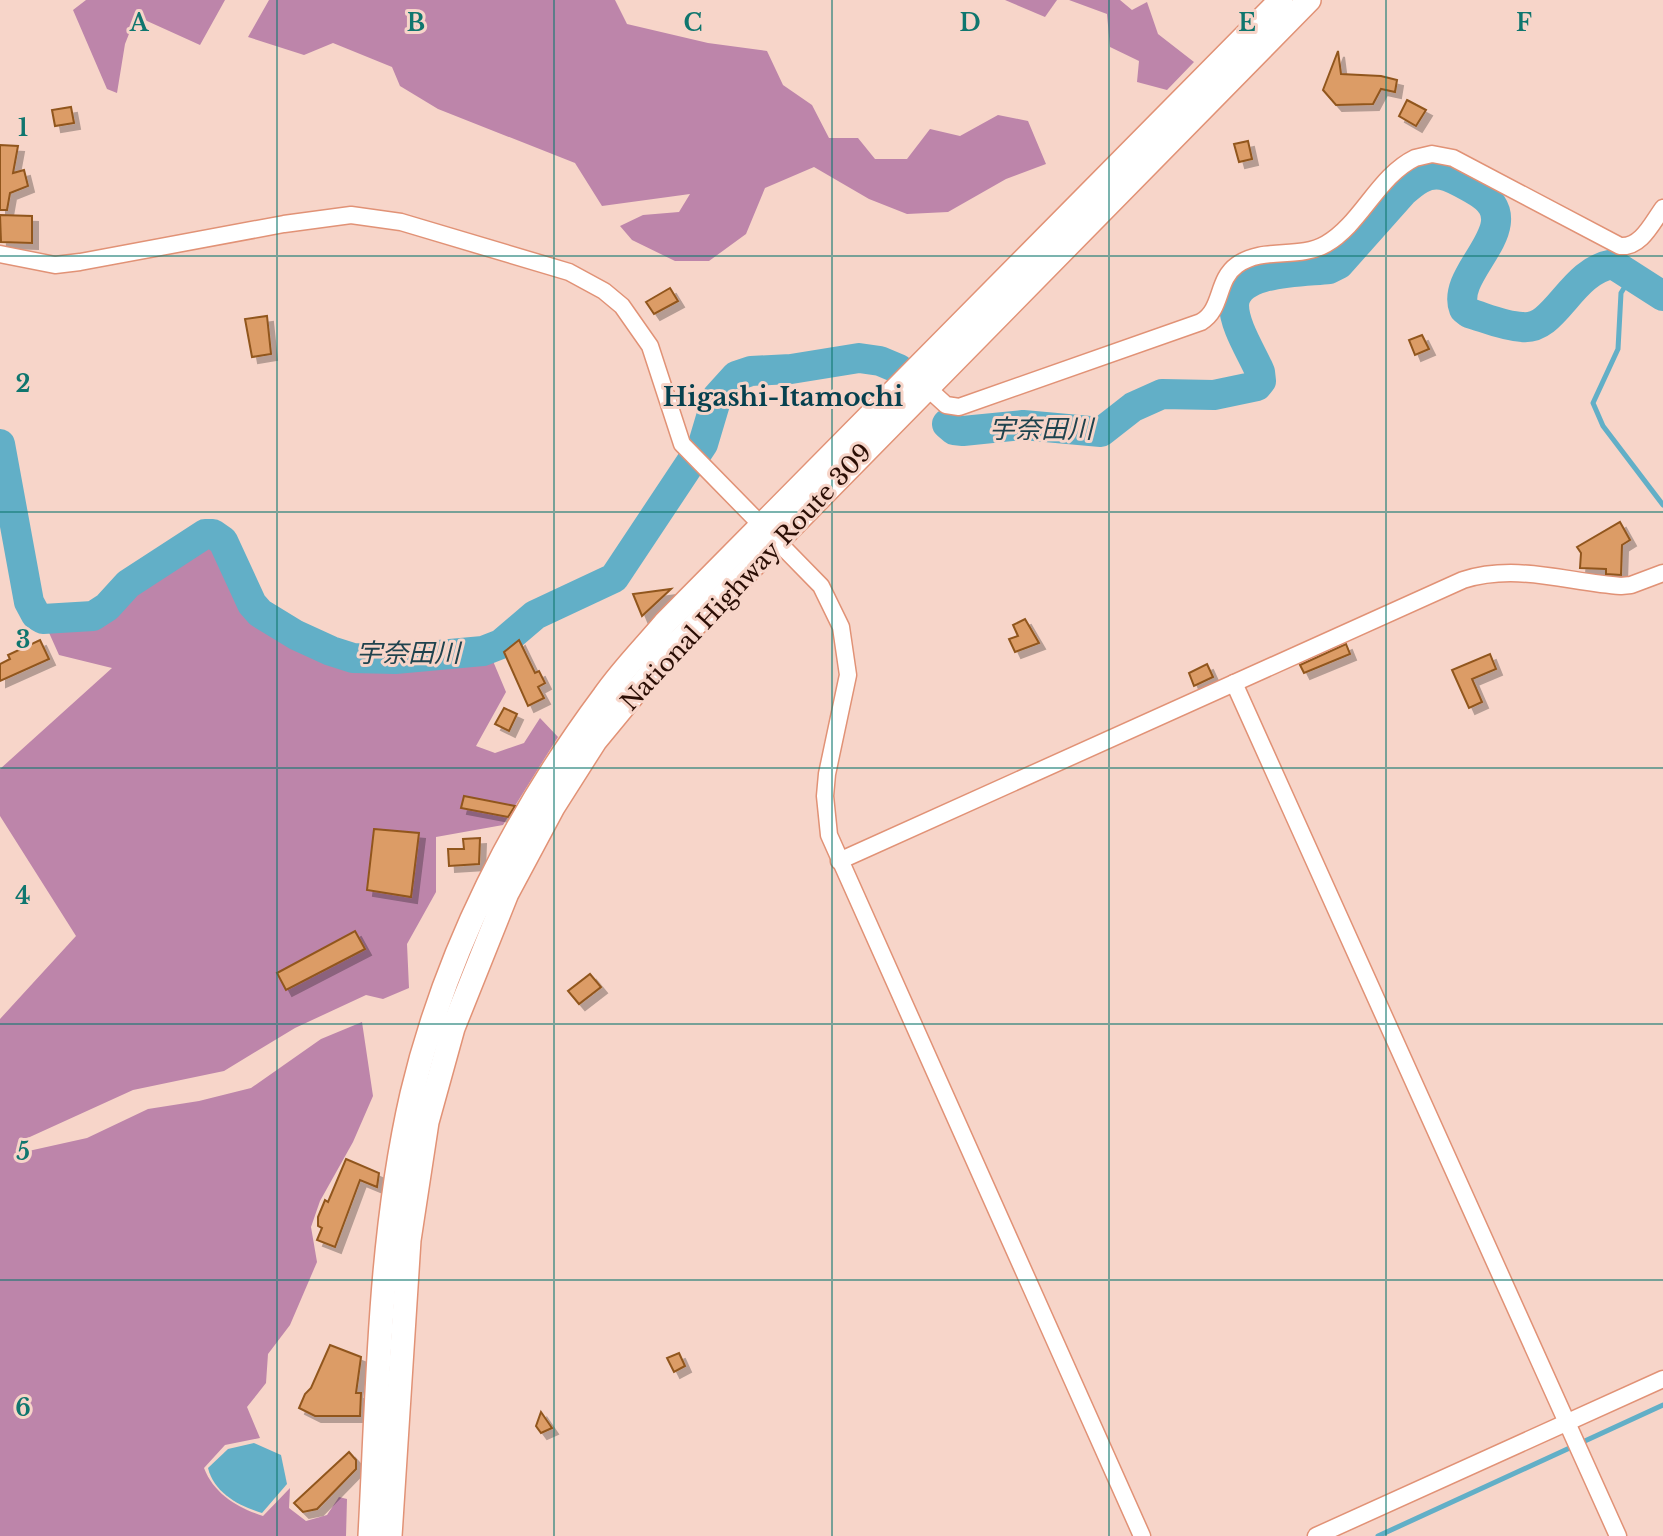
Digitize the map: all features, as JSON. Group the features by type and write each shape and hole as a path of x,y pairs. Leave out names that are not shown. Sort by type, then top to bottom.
{"highway":[{"name":"National Highway Route 309","path":"370,1536 386,1266 401,1152 428,1035 453,967 506,847 605,694 665,623 769,532 919,380 1281,0"},
{"name":"National Highway Route 309","path":"919,380 1309,0"},
{"name":"National Highway Route 309","path":"390,1536 409,1240 416,1189 435,1090 469,984 524,859 595,741 769,532"}],"street":[{"path":"919,380 946,405 959,407 1201,323 1213,314 1225,278 1237,265 1253,257 1300,252 1325,245 1415,158 1432,154 1453,158 1620,246 1628,247 1639,240 1663,208"},
{"path":"0,254 55,265 331,216 351,215 401,222 569,272 604,291 622,306 650,346 682,444 821,586 845,640 846,693 825,796 829,835 1142,1536"},
{"path":"839,860 1470,577 1503,571 1522,572 1621,586 1663,573"},
{"path":"1234,683 1618,1536"},
{"path":"1316,1536 1663,1380"}],"shaded area":[{"path":"86,0 225,0 200,45 136,16 125,44 117,93 107,89 73,10"},
{"path":"269,0 615,0 627,24 708,43 767,51 783,85 812,105 829,138 858,138 875,159 907,159 930,129 960,136 998,115 1028,121 1046,164 1006,179 948,212 907,214 869,199 814,167 765,188 746,234 709,261 675,261 632,240 620,226 643,215 679,212 690,194 602,206 575,163 438,109 400,86 392,67 333,43 304,55 248,37"},
{"path":"1005,0 1057,0 1045,17"},
{"path":"1069,0 1120,0 1132,10 1147,2 1158,34 1194,62 1167,90 1137,82 1139,61 1110,47 1107,14"},
{"path":"200,535 226,540 259,603 323,645 360,659 441,653 485,642 506,692 476,746 495,753 524,743 540,718 558,737 503,825 436,837 436,892 407,944 409,988 383,999 366,995 295,1028 224,1071 133,1090 21,1141 24,1152 87,1138 148,1109 199,1101 251,1088 321,1039 362,1022 373,1096 353,1142 320,1201 311,1227 317,1262 290,1325 268,1354 266,1383 247,1407 260,1438 225,1445 204,1468 220,1493 245,1509 263,1516 290,1488 289,1508 306,1521 327,1515 339,1497 347,1499 346,1536 0,1536 0,1019 76,936 0,816 0,769 112,668 59,655 46,626 57,620 78,623 98,619 117,609 135,596"}],"water":[{"path":"254,1443 281,1455 287,1484 262,1513 229,1497 216,1485 208,1468 228,1449"}],"building":[{"path":"1338,51 1341,74 1381,76 1397,80 1395,92 1381,89 1373,104 1336,105 1323,90"},
{"path":"1407,100 1426,110 1416,126 1399,116"},
{"path":"71,107 74,123 55,126 52,110"},
{"path":"1248,141 1252,159 1239,162 1234,144"},
{"path":"0,145 18,146 13,173 24,170 28,186 10,193 7,210 0,210"},
{"path":"0,215 32,216 32,243 1,242"},
{"path":"670,288 678,301 654,314 646,302"},
{"path":"267,316 271,354 252,357 245,319"},
{"path":"1422,335 1429,349 1415,355 1409,340"},
{"path":"1620,522 1630,540 1622,545 1621,575 1606,574 1606,569 1580,568 1581,553 1577,547"},
{"path":"671,589 642,616 633,594"},
{"path":"1025,619 1039,643 1015,652 1009,639 1018,636 1013,625"},
{"path":"40,640 49,659 0,681 0,664 10,659 8,655"},
{"path":"519,640 535,673 539,671 545,683 538,687 544,698 528,706 504,652"},
{"path":"1346,644 1350,654 1304,673 1300,665"},
{"path":"1490,654 1496,669 1472,679 1482,702 1469,708 1452,670"},
{"path":"1207,664 1213,677 1194,686 1189,673"},
{"path":"504,708 517,714 509,731 495,724"},
{"path":"464,796 515,806 508,817 461,808"},
{"path":"374,829 419,833 411,897 367,890"},
{"path":"480,838 479,864 449,866 448,849 464,849 463,839"},
{"path":"355,931 365,949 286,990 277,973"},
{"path":"590,974 601,987 579,1004 568,991"},
{"path":"346,1159 379,1173 377,1187 360,1180 335,1247 317,1240 322,1228 318,1226 318,1217 325,1200 328,1202"},
{"path":"330,1345 361,1357 356,1393 361,1393 360,1416 315,1416 299,1408"},
{"path":"679,1353 685,1366 674,1372 667,1358"},
{"path":"541,1412 552,1428 541,1433 536,1426"},
{"path":"349,1452 356,1460 356,1469 317,1509 303,1512 294,1503"}],"waterway":[{"name":"宇奈田川","path":"947,424 954,430 963,431 1023,425 1101,432 1133,407 1162,394 1214,395 1257,386 1261,381 1260,372 1235,313 1237,294 1258,279 1288,272 1329,269 1339,264 1403,192 1416,181 1436,174 1476,191 1491,204 1496,218 1493,233 1468,279 1463,294 1464,309 1469,313 1509,325 1534,326 1545,320 1585,277 1613,264 1663,296"},
{"path":"1632,275 1621,293 1618,349 1593,403 1603,426 1663,505"},
{"name":"宇奈田川","path":"0,444 29,602 36,615 43,619 93,616 107,607 128,584 205,534 213,534 223,541 252,604 260,613 296,635 331,651 353,658 395,659 483,651 501,644 535,615 614,578 703,444 717,397 736,376 751,371 791,369 859,358 880,361 899,369"},
{"path":"1378,1536 1663,1405"}],"district":[{"name":"Higashi-Itamochi","path":"783,397"}]}
